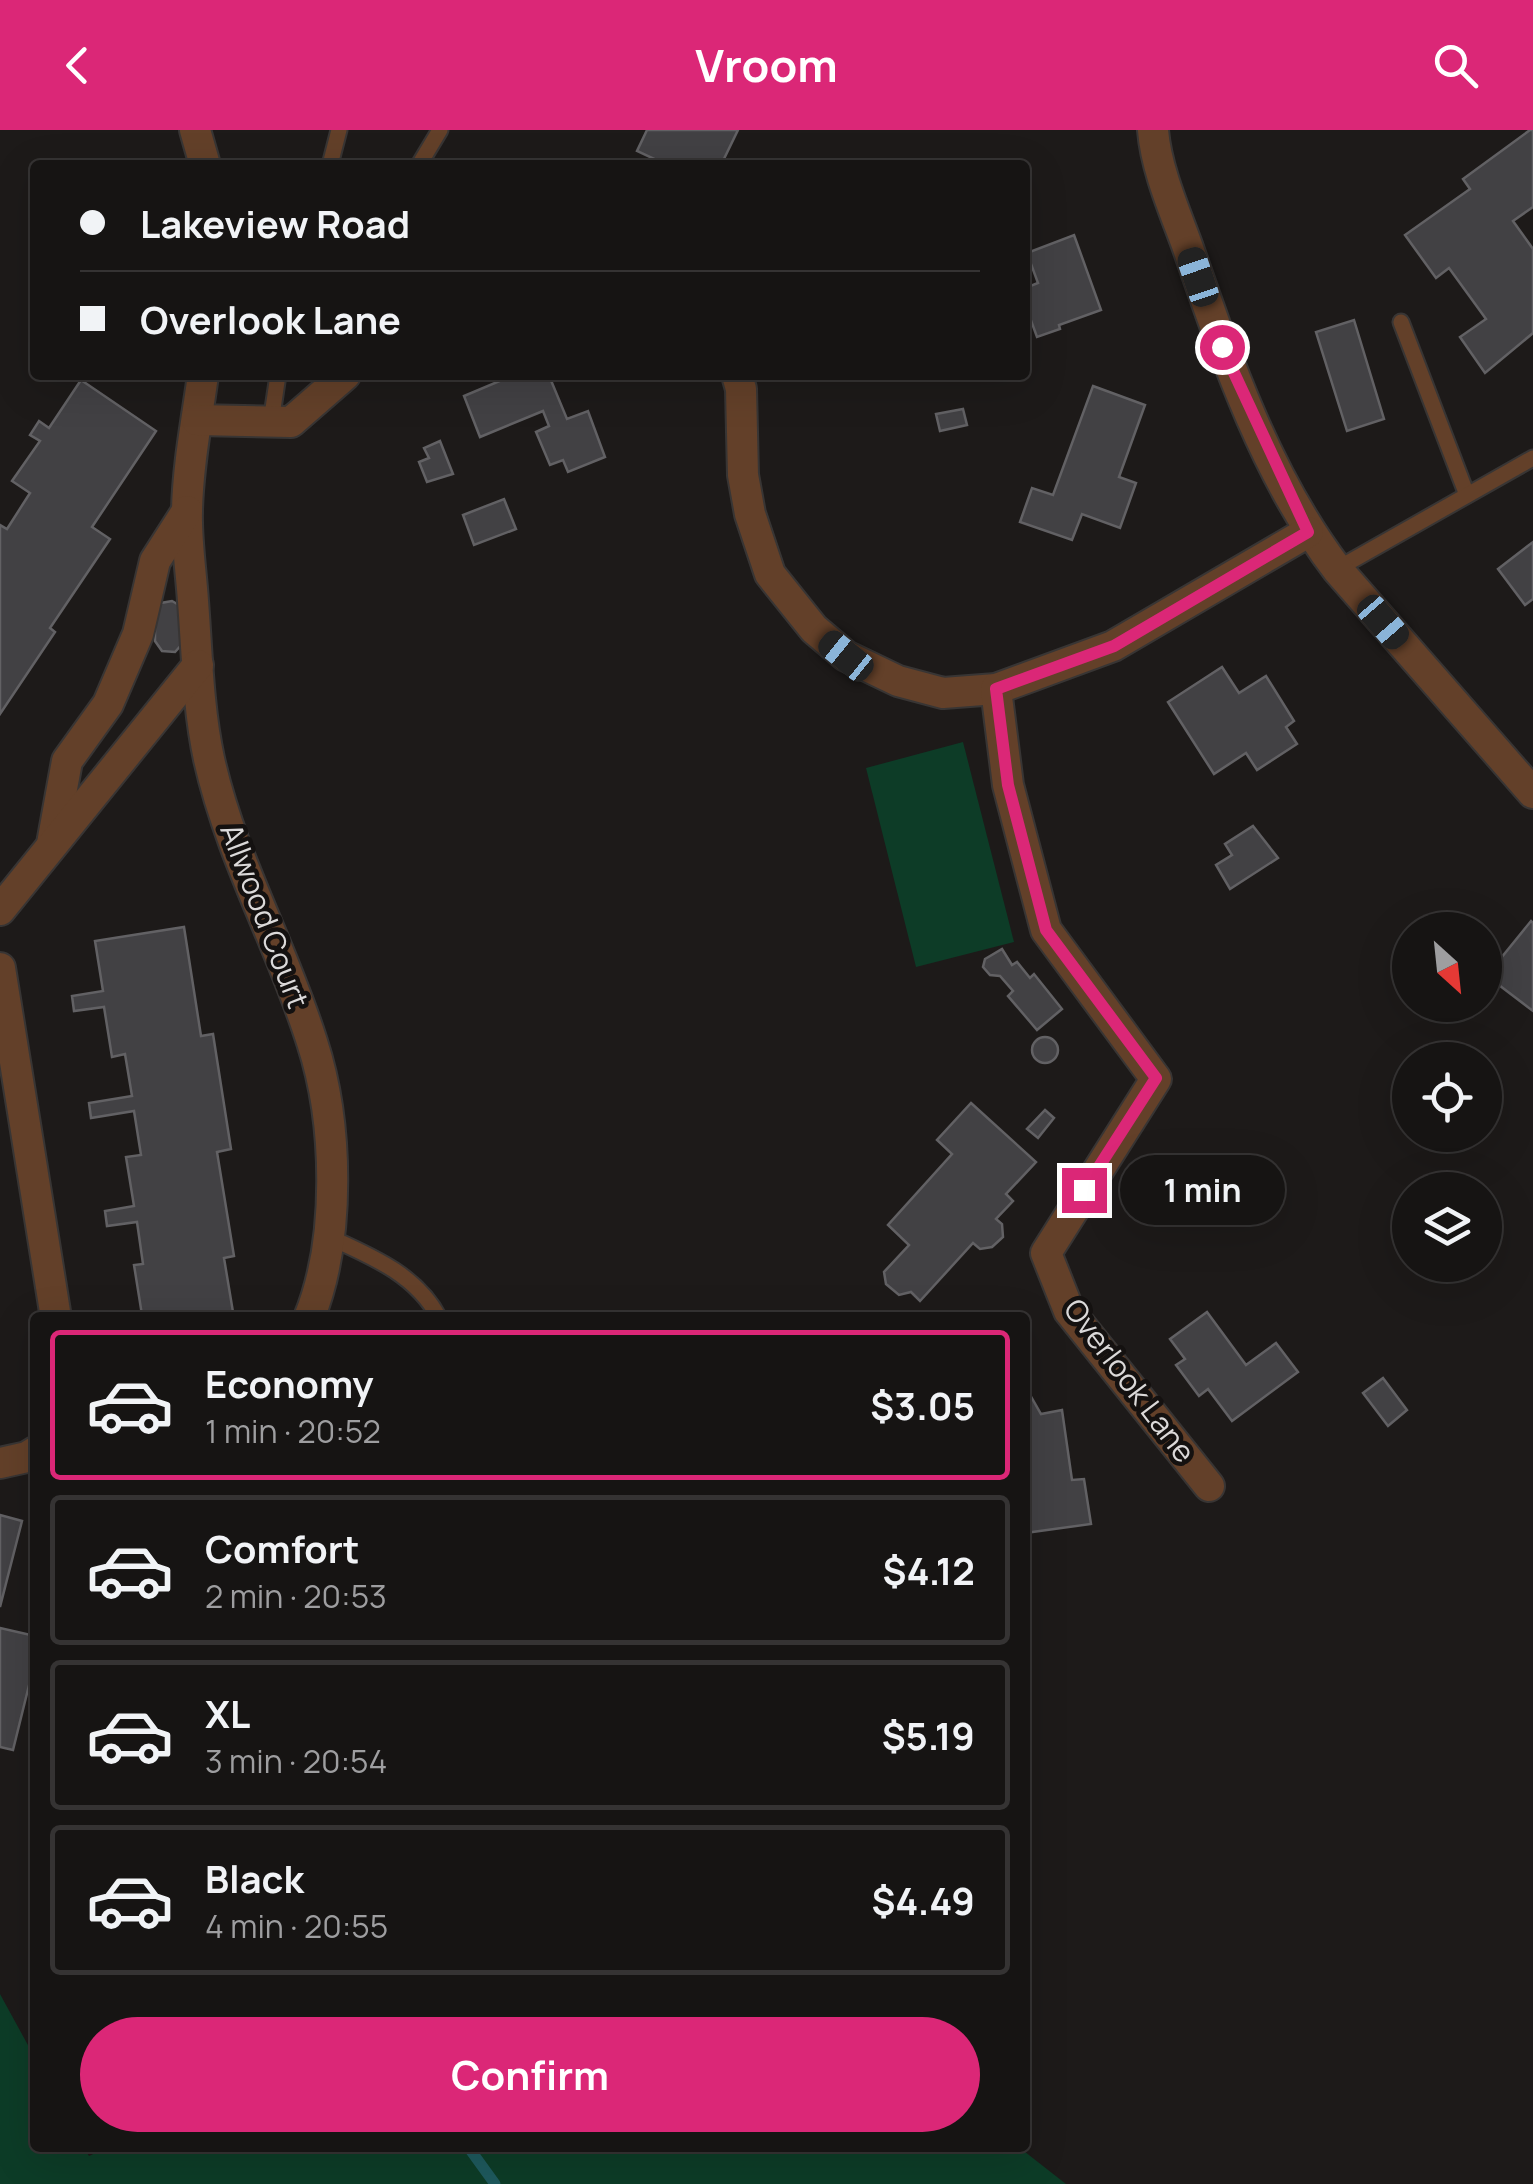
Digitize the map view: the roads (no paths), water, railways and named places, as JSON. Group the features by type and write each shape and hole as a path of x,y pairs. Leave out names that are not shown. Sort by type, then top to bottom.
{"street":[{"path":"195,130 204,160"},
{"path":"1153,130 1174,207 1222,347 1308,532 1533,793"},
{"path":"52,844 66,761 108,704 138,634 155,560 186,511 202,380"},
{"path":"198,420 291,422 339,380"},
{"path":"738,380 743,475 750,514 770,574 814,629 846,656 898,681 943,693 996,689 1114,646 1308,532"},
{"name":"Allwood Court","path":"186,511 208,757 238,859 312,1041 322,1078 331,1191 329,1237 319,1293 311,1312"},
{"path":"0,910 198,665"},
{"name":"Overlook Lane","path":"996,689 1008,785 1046,930 1156,1078 1046,1253 1070,1311 1209,1486"},
{"path":"0,968 55,1312"},
{"path":"0,1463 30,1455"}],"lane":[{"path":"331,160 339,130"},
{"path":"422,160 440,130"},
{"path":"1400,322 1468,495"},
{"path":"271,422 277,380"},
{"path":"1337,569 1533,458"},
{"path":"329,1237 382,1261 428,1297 435,1312"}],"waterway":[{"path":"472,2152 495,2184"}]}
